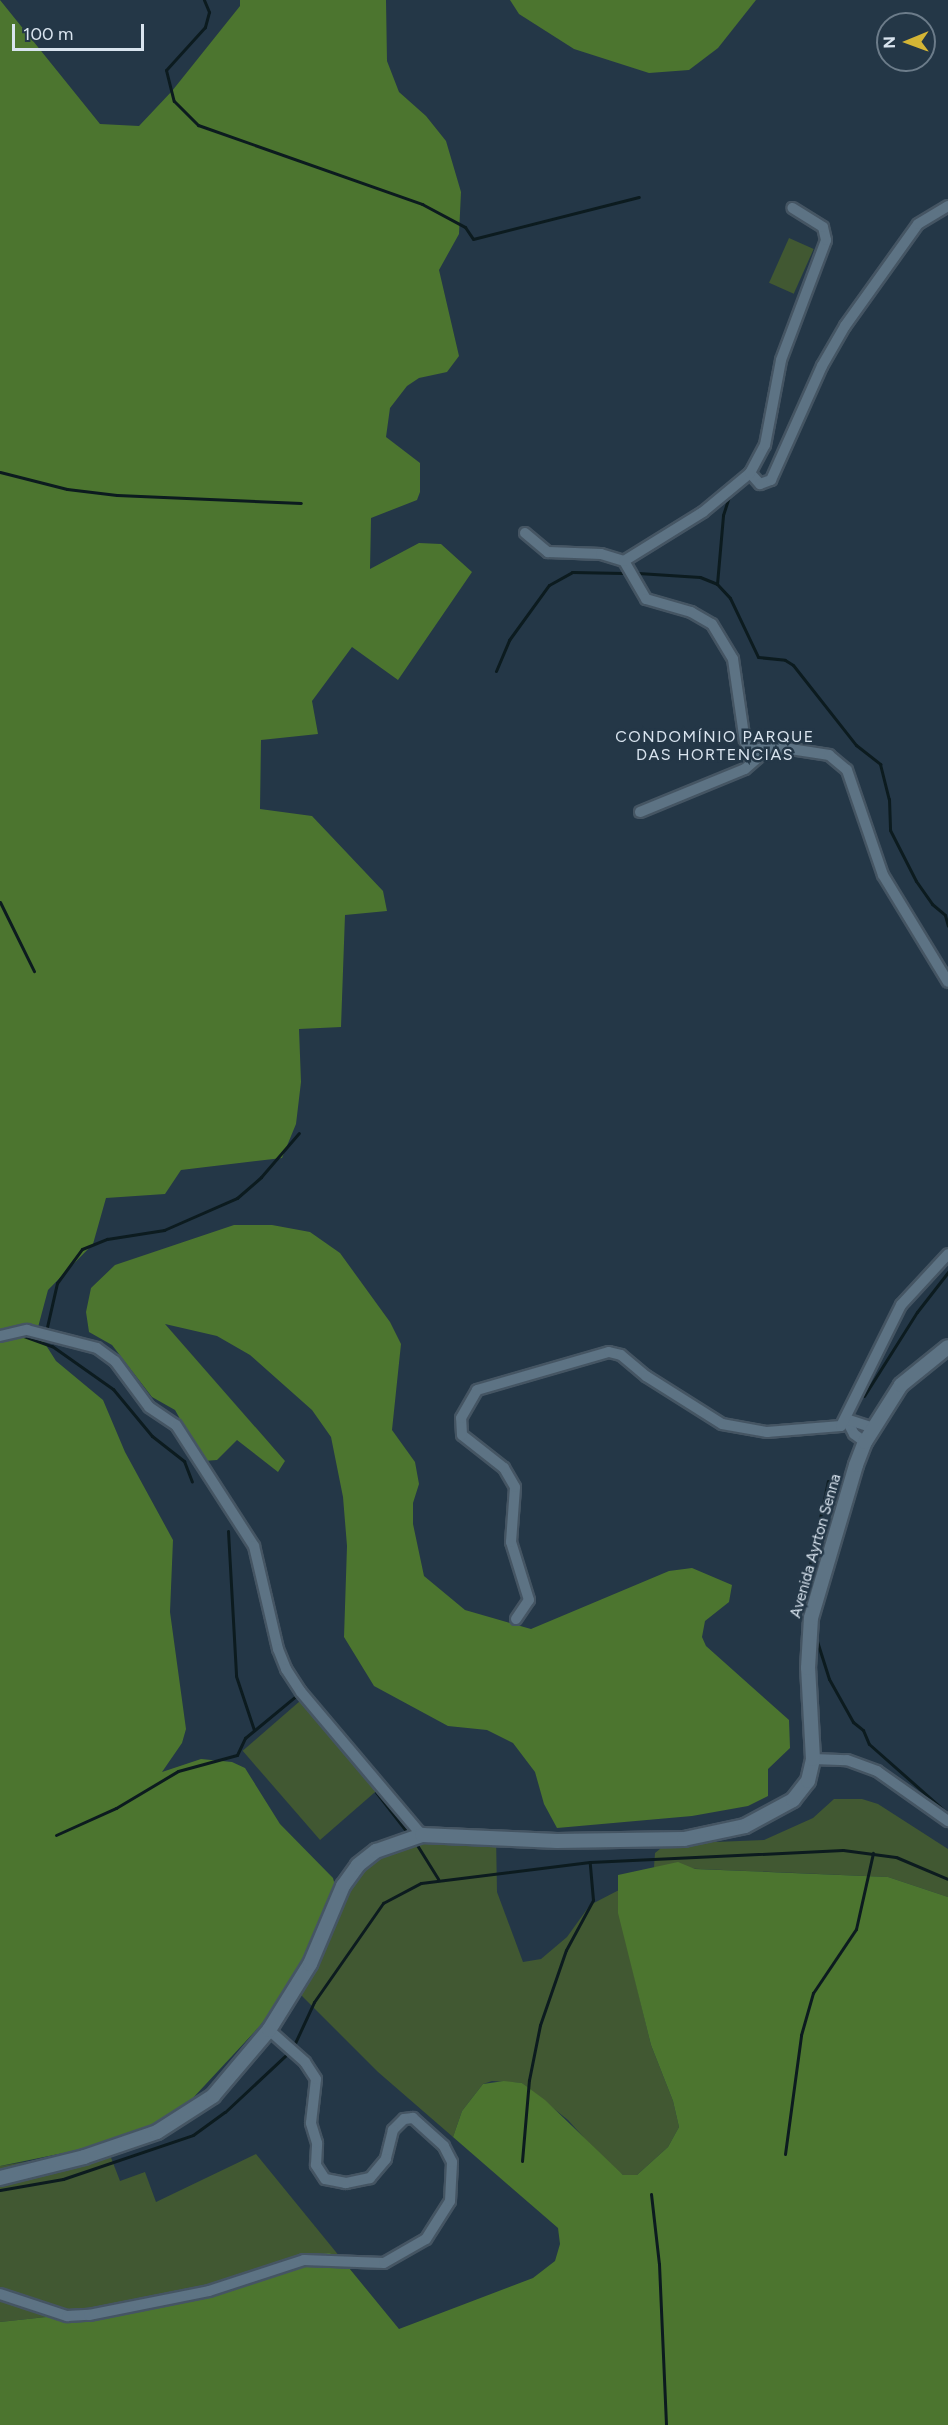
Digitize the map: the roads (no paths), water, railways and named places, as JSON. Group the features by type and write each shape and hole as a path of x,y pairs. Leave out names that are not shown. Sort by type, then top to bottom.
{"street":[{"path":"750,473 760,484 771,480 822,366 845,326 918,224 948,206"},
{"path":"624,561 689,522 750,473 765,445 788,337 826,240 824,227 793,208"},
{"path":"525,533 534,544 548,552 601,554 624,561 646,599 702,617 720,634 737,674 745,742 750,751 771,746 829,755 848,770 883,875 948,982"},
{"path":"640,812 745,769 771,746"},
{"path":"516,1619 529,1600 511,1542 515,1487 504,1468 462,1435 461,1418 477,1390 609,1352 621,1355 646,1376 722,1424 767,1432 841,1426 901,1305 948,1254"},
{"path":"0,1336 27,1330 97,1348 123,1370 143,1401 176,1425 254,1546 278,1649 286,1669 300,1692 422,1835 376,1851 351,1874 310,1964 269,2031 213,2096 180,2121 104,2151 0,2178"},
{"name":"Avenida Ayrton Senna","path":"422,1835 557,1841 659,1841 705,1836 745,1826 782,1809 802,1790 813,1759 808,1668 811,1618 865,1442 901,1384 948,1347"},
{"path":"846,1419 874,1428"},
{"path":"846,1419 854,1434 865,1442"},
{"path":"813,1759 847,1760 877,1771 948,1821"},
{"path":"0,2294 67,2316 89,2315 209,2291 293,2262 384,2263 426,2239 450,2201 452,2162 444,2146 413,2118 404,2119 393,2130 386,2158 369,2178 346,2183 325,2179 316,2165 317,2143 310,2123 316,2079 305,2062 269,2031"}],"waterway":[{"path":"204,0 209,12 205,27 166,70 174,101 198,125 422,204 465,227 473,239 639,197"},
{"path":"0,472 67,489 117,495 301,503"},
{"path":"717,584 723,515 730,494"},
{"path":"496,671 509,640 549,585 572,572 623,573"},
{"path":"638,573 700,577 717,584 730,598 758,657 785,660 793,665 856,745 880,764 889,799 890,830 916,881 932,904 945,915 948,926"},
{"path":"0,902 34,971"},
{"path":"47,1327 57,1283 82,1249 107,1239 164,1230 237,1198 261,1177 299,1133"},
{"path":"864,1396 917,1312 948,1272"},
{"path":"21,1335 52,1346 113,1389 152,1436 184,1461 192,1482"},
{"path":"807,1604 810,1564 828,1481"},
{"path":"228,1531 236,1676 254,1730"},
{"path":"816,1638 829,1679 853,1722 863,1730 869,1744 948,1814"},
{"path":"56,1835 116,1808 178,1771 237,1755 245,1738 297,1695"},
{"path":"376,1792 407,1832"},
{"path":"417,1845 438,1879"},
{"path":"295,2043 314,2002 383,1903 421,1883 590,1862 843,1850 896,1857 948,1879"},
{"path":"785,2154 801,2035 813,1993 856,1929 873,1853"},
{"path":"522,2161 529,2080 540,2025 566,1950 593,1900 590,1862"},
{"path":"0,2190 63,2179 193,2135 225,2112 286,2055"},
{"path":"651,2194 659,2264 666,2425"}],"district":[{"name":"CONDOMÍNIO PARQUE DAS HORTENCIAS","path":"715,746"}]}
